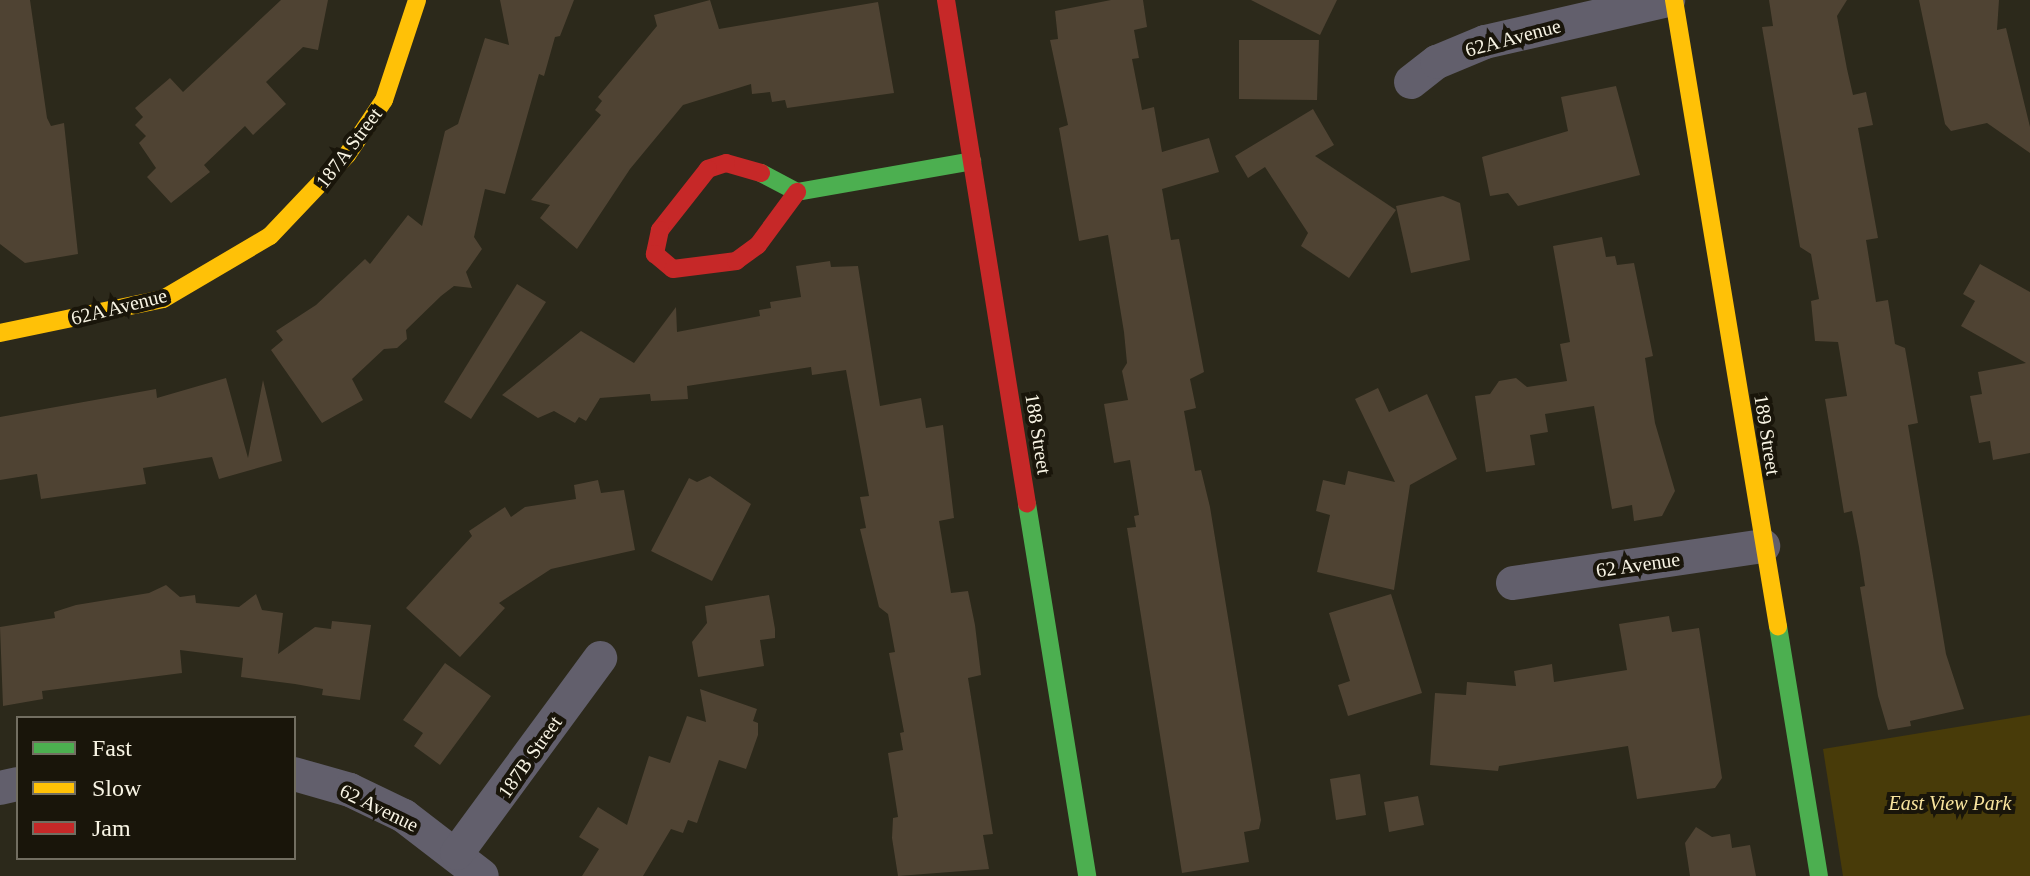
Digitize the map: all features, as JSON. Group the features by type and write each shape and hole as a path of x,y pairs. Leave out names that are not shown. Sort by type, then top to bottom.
{"street":[{"name":"187A Street","path":"307,202 384,100 417,0"},
{"name":"188 Street","path":"946,0 1087,876"},
{"name":"62A Avenue","path":"1411,82 1437,62 1485,42 1668,0"},
{"name":"189 Street","path":"1674,0 1819,876"},
{"path":"797,192 758,245 736,261 673,269 655,254 660,230 708,169 726,163 747,165 797,192 972,161"},
{"name":"62A Avenue","path":"0,333 163,299 230,264 307,202"},
{"name":"62 Avenue","path":"1513,583 1763,546"},
{"name":"187B Street","path":"470,865 600,658"},
{"name":"62 Avenue","path":"296,775 350,790 404,816 470,865"}],"green space":[{"name":"East View Park","path":"2030,715 2030,876 1843,876 1823,749"}],"building":[{"path":"0,0 30,0 47,118 51,126 64,123 78,254 25,263 0,244"},
{"path":"281,0 328,0 318,50 303,47 266,82 286,104 253,135 245,126 204,165 210,172 171,203 147,177 156,168 139,143 146,136 135,125 143,117 135,108 170,78 183,92"},
{"path":"500,0 574,0 560,36 555,37 544,76 539,74 505,194 485,189 474,237 482,249 466,272 472,288 454,286 441,296 406,330 407,339 397,348 384,349 352,379 363,400 322,423 271,350 283,340 276,331 316,305 365,259 370,264 408,215 422,226 445,131 458,124 485,38 509,45"},
{"path":"710,0 719,29 878,2 894,93 787,108 785,100 772,102 770,92 752,94 751,84 683,105 630,169 577,249 540,218 550,205 531,200 601,115 595,110 602,101 598,97 657,26 654,15"},
{"path":"1111,0 1143,0 1147,27 1134,30 1139,58 1132,59 1142,110 1154,107 1162,152 1209,138 1219,172 1162,189 1171,240 1179,239 1204,372 1190,379 1196,408 1184,411 1195,471 1201,470 1210,507 1261,820 1259,829 1244,832 1249,862 1182,873 1127,528 1136,527 1134,516 1139,515 1130,460 1114,463 1104,404 1128,400 1122,371 1127,363 1124,332 1108,235 1079,241 1059,128 1068,125 1050,40 1058,39 1055,11"},
{"path":"1251,0 1337,0 1320,35"},
{"path":"1769,0 1847,0 1837,16 1847,69 1853,95 1866,92 1873,125 1858,128 1878,238 1866,240 1876,302 1888,300 1895,344 1905,348 1918,423 1908,425 1946,654 1964,709 1910,721 1911,726 1888,730 1878,696 1860,587 1865,586 1859,547 1852,511 1844,513 1825,399 1847,396 1838,342 1815,341 1811,301 1819,299 1811,254 1800,247 1762,27 1773,26"},
{"path":"1919,0 1999,0 1997,30 2006,28 2030,127 2030,153 1987,123 1951,131 1945,124"},
{"path":"1239,40 1319,40 1317,100 1239,99"},
{"path":"1616,86 1640,175 1518,206 1508,193 1490,196 1482,157 1568,131 1561,97"},
{"path":"1313,109 1334,145 1315,156 1396,210 1349,278 1301,246 1308,233 1265,167 1248,178 1235,156"},
{"path":"1443,196 1460,203 1470,260 1411,273 1396,206"},
{"path":"1602,237 1606,257 1615,256 1617,265 1634,263 1653,356 1645,358 1655,423 1675,491 1662,516 1634,521 1632,505 1612,509 1594,406 1545,414 1548,432 1530,435 1535,465 1486,472 1475,396 1490,394 1499,381 1516,378 1527,387 1567,381 1560,344 1570,342 1553,246"},
{"path":"830,261 831,267 858,266 880,406 921,398 926,428 943,425 954,518 939,521 951,593 968,591 975,625 981,675 968,678 993,834 983,835 989,869 898,876 892,838 893,818 898,817 888,753 903,750 900,733 904,732 889,653 895,652 888,614 879,607 860,529 866,528 860,497 869,496 846,370 812,375 811,367 687,386 688,399 651,401 650,394 600,398 586,421 579,417 575,423 554,411 538,418 502,395 581,331 634,363 676,307 677,332 760,316 759,310 771,308 770,302 801,297 796,266"},
{"path":"1980,264 2030,292 2030,453 1993,460 1990,441 1979,443 1970,396 1982,394 1978,372 2026,363 1961,326 1975,301 1963,294"},
{"path":"517,284 546,302 471,419 444,402"},
{"path":"226,378 248,458 263,380 282,461 219,479 212,457 143,468 146,484 41,499 37,474 0,480 0,417 156,389 157,398"},
{"path":"1378,388 1389,412 1427,394 1457,459 1410,485 1394,590 1317,572 1330,515 1316,511 1323,480 1345,485 1348,471 1395,482 1355,399"},
{"path":"710,476 751,504 712,581 651,551 689,478 697,482"},
{"path":"598,480 601,493 624,490 635,550 551,569 499,603 505,608 460,657 406,608 472,536 469,531 505,507 511,517 525,507 576,499 574,485"},
{"path":"166,585 180,597 195,595 196,603 239,607 256,594 262,610 283,613 278,654 315,627 331,629 332,621 371,625 360,700 322,695 323,689 241,677 243,658 180,650 182,673 42,691 43,699 3,706 0,627 55,618 54,612 76,605 149,593"},
{"path":"1391,594 1422,693 1348,716 1338,685 1350,681 1329,613"},
{"path":"769,595 775,638 760,640 764,666 698,677 692,642 707,623 705,606"},
{"path":"1669,616 1672,632 1699,628 1722,778 1715,788 1637,799 1628,746 1499,766 1498,771 1430,765 1435,693 1466,695 1467,682 1516,686 1514,671 1552,664 1554,682 1627,670 1619,624"},
{"path":"445,663 491,696 440,765 414,746 423,733 403,720"},
{"path":"700,689 757,709 753,721 758,723 758,735 746,769 719,760 697,823 688,820 683,833 671,829 643,876 582,876 599,849 579,837 598,807 627,825 649,756 670,763 687,716 706,722"},
{"path":"1360,774 1366,815 1336,820 1330,779"},
{"path":"1418,796 1424,825 1389,832 1384,802"},
{"path":"1696,827 1712,837 1730,834 1732,848 1750,845 1756,876 1690,876 1685,843"}],"traffic: fast":[{"path":"761,173 797,192 972,161"},
{"path":"1027,504 1087,876"},
{"path":"1778,626 1819,876"}],"traffic: slow":[{"path":"0,333 163,299 270,236 347,155 384,100 417,0"},
{"path":"1674,0 1778,626"}],"traffic: jam":[{"path":"946,0 1027,504"},
{"path":"761,173 726,163 708,169 660,230 655,254 673,269 736,261 758,245 797,192"}]}
